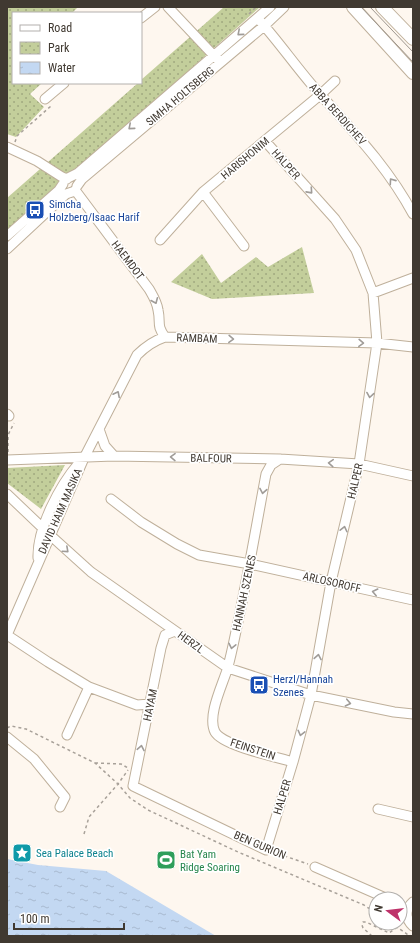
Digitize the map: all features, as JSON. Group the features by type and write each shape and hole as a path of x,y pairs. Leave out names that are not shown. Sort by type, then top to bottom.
{"main road":[{"path":"353,7 413,73"},
{"path":"382,7 413,39"}],"street":[{"path":"142,17 155,7"},
{"path":"168,7 217,59"},
{"name":"SIMHA HOLTSBERG","path":"7,249 66,194 75,189 82,179 217,59 257,18 270,7"},
{"name":"SIMHA HOLTSBERG","path":"7,236 59,190 65,180 78,173 217,59 264,26 284,7"},
{"name":"ABBA BERDICHEV","path":"257,18 320,95 373,153 406,201 413,214"},
{"name":"HARISHONIM","path":"160,240 203,192 320,95 335,80"},
{"path":"45,99 63,84"},
{"name":"HALPER","path":"265,141 335,219 356,250 373,293 377,343 359,464 332,582 311,695 293,762 266,850"},
{"path":"10,148 37,161 65,180"},
{"name":"HAEMDOT","path":"65,180 65,190 75,189 149,289 156,301 159,312 159,327 165,338"},
{"path":"203,192 244,246"},
{"path":"373,293 413,278"},
{"name":"RAMBAM","path":"84,458 137,355 146,346 155,341 165,338 377,343 413,347"},
{"path":"99,429 105,446 114,456"},
{"name":"BALFOUR","path":"8,460 114,456 280,459 359,464 413,476"},
{"name":"DAVID HAIM MASIKA","path":"38,562 38,549 43,528 62,486 70,473 84,458"},
{"name":"DAVID HAIM MASIKA","path":"7,635 84,458"},
{"name":"HANNAH SZENES","path":"215,732 213,721 214,710 228,668 250,564 266,474 271,465 280,459"},
{"name":"HERZL","path":"7,494 91,572 228,668 311,695 394,712 413,714"},
{"name":"ARLOSOROFF","path":"111,499 141,522 177,544 199,555 250,564 413,600"},
{"name":"HAYAM","path":"133,786 165,635 175,631"},
{"path":"7,635 89,687 137,705 150,704"},
{"path":"67,735 89,687"},
{"name":"FEINSTEIN","path":"215,732 223,739 234,744 293,762"},
{"path":"7,737 34,759 65,797 60,807"},
{"name":"BEN GURION","path":"133,786 266,850"},
{"path":"378,809 413,817"},
{"path":"315,867 370,891"}],"path":[{"path":"10,148 17,136 51,106 45,99"},
{"path":"8,415 14,422 8,435 8,460"},
{"path":"84,834 89,817 118,784 129,768 121,764 95,763"},
{"name":"BEN GURION","path":"266,850 315,867"},
{"path":"368,923 363,922 362,925 363,928 372,936"}],"green space":[{"path":"7,7 78,7 73,12 12,12 12,84 41,84 30,94 44,107 16,137 7,134"},
{"path":"224,7 260,7 7,233 7,198 137,84 142,84 142,79"},
{"path":"302,247 314,293 212,299 171,282 202,254 221,283 256,257 268,267"},
{"path":"65,465 41,509 7,483 7,468"}],"water":[{"path":"7,859 38,865 106,871 216,936 7,936"}],"tram line":[{"path":"361,7 413,62"},
{"path":"370,7 413,52"}],"place":[{"name":"Simcha Holzberg/Isaac Harif","path":"35,210"},
{"name":"Herzl/Hannah Szenes","path":"259,685"},
{"name":"Sea Palace Beach","path":"22,853"},
{"name":"Bat Yam Ridge Soaring","path":"166,860"}]}
